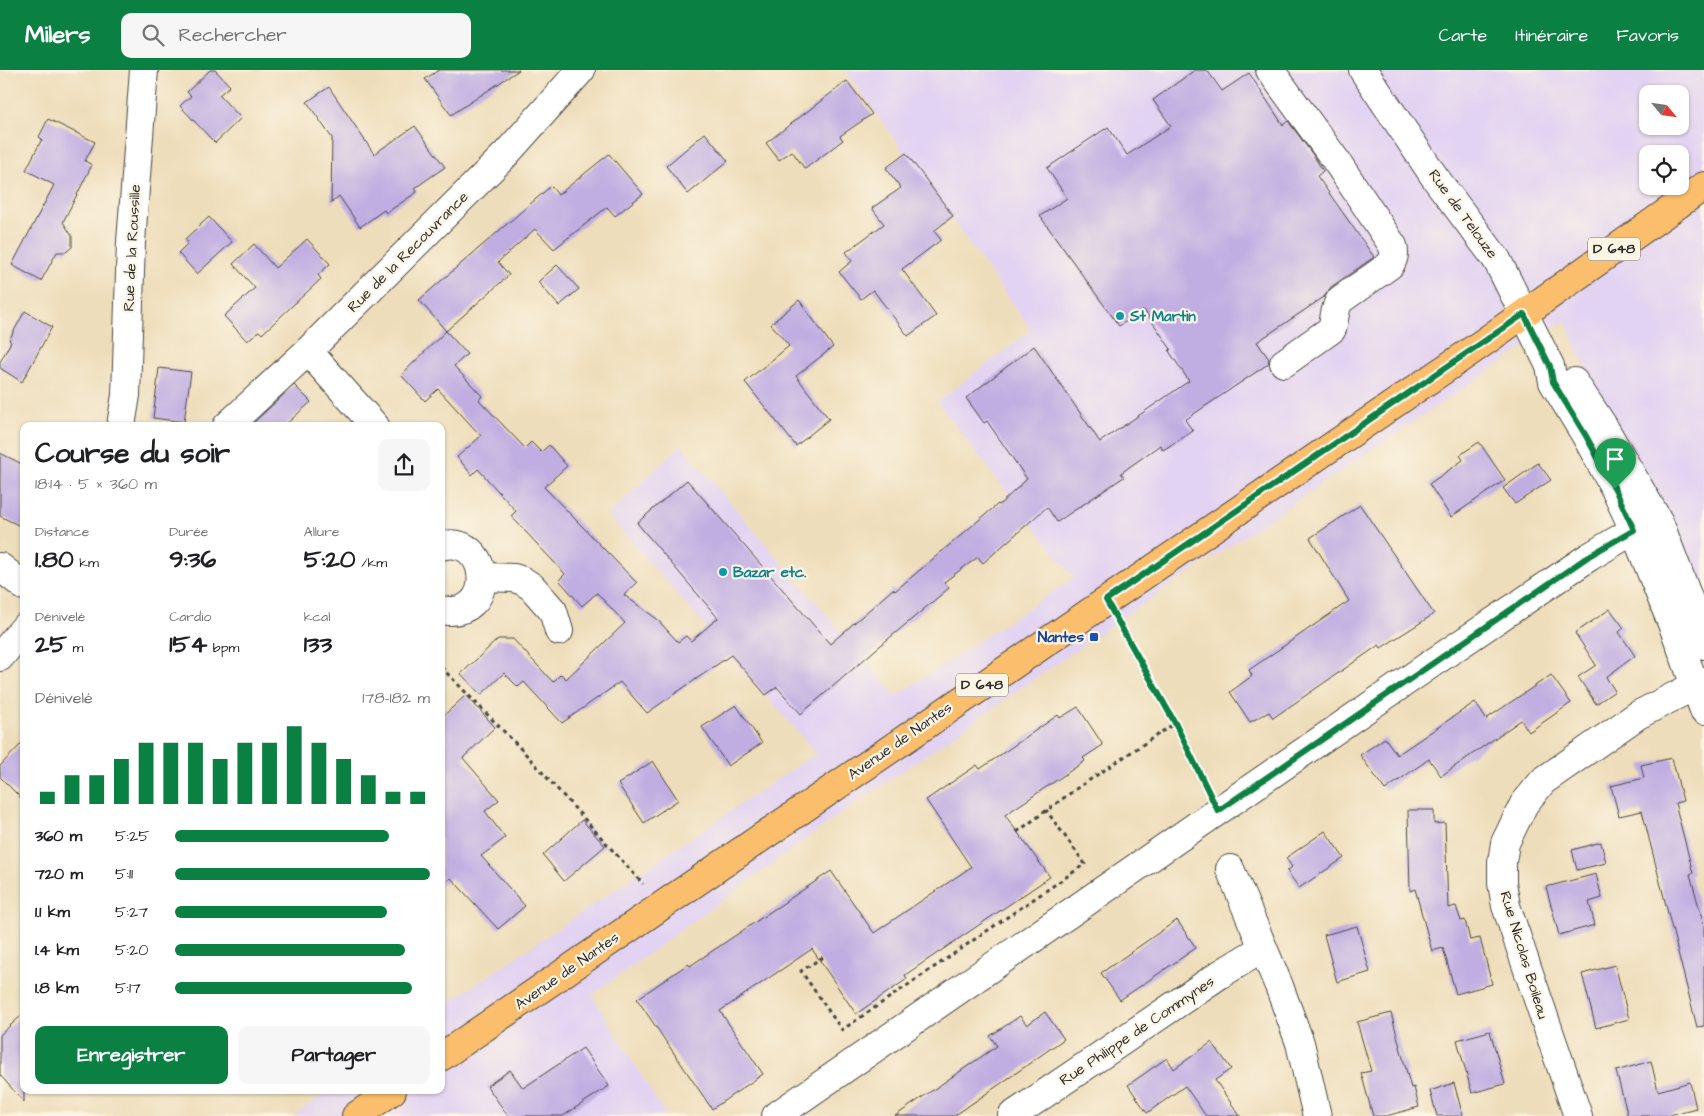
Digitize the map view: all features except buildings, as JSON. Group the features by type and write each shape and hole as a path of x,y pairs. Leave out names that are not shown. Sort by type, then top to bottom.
{"main road":[{"name":"Avenue de Nantes","path":"445,1054 1524,314 1704,186"},
{"path":"356,1116 388,1094"}],"street":[{"name":"Rue de la Roussille","path":"122,422 126,394 131,242 144,70"},
{"name":"Rue de la Recouvrance","path":"231,422 308,352 506,154 581,70"},
{"path":"1270,70 1338,162 1393,246 1394,252 1390,265 1340,300 1335,308 1335,320 1332,329 1284,363"},
{"name":"Rue de Telouze","path":"1363,70 1436,179 1497,260 1550,366 1553,382 1607,474 1634,530 1675,631 1695,693"},
{"path":"308,352 371,422"},
{"name":"Rue de Telouze","path":"1550,366 1574,382 1602,424 1659,522 1697,621 1704,645"},
{"path":"776,1116 1589,556 1634,530"},
{"path":"445,540 475,556 483,576 480,591 471,603 463,609 445,614"},
{"path":"0,567 20,583"},
{"path":"483,576 514,578 532,587 553,611 559,632"},
{"path":"0,657 20,633"},
{"name":"Rue Nicolas Boileau","path":"1578,1116 1506,906 1502,883 1502,862 1505,843 1524,804 1543,781 1638,715 1695,693"},
{"path":"1230,869 1300,1042 1317,1116"},
{"name":"Rue Philippe de Commynes","path":"1012,1116 1219,975 1262,948"}],"path":[{"path":"1106,600 1175,723 1218,811"},
{"path":"445,671 523,751 662,905"},
{"path":"1017,832 1046,810 1175,723"},
{"path":"823,957 801,971 842,1030 1085,864 1046,810"}],"shaded area":[{"path":"845,70 1704,70 1704,642 1565,320 1109,627 821,828 592,995 666,1116 294,1116 323,1094 445,1094 445,1005 816,753 608,515 681,445 896,696 1074,578 937,402 1031,330"}],"place":[{"name":"St Martin","path":"1120,316"},
{"name":"Bazar etc.","path":"723,572"},
{"name":"Nantes","path":"1094,637"}],"route":[{"path":"1524,314 1550,366 1553,382 1615,489 1634,530 1589,556 1218,811 1175,723 1106,600 1524,314"}]}
